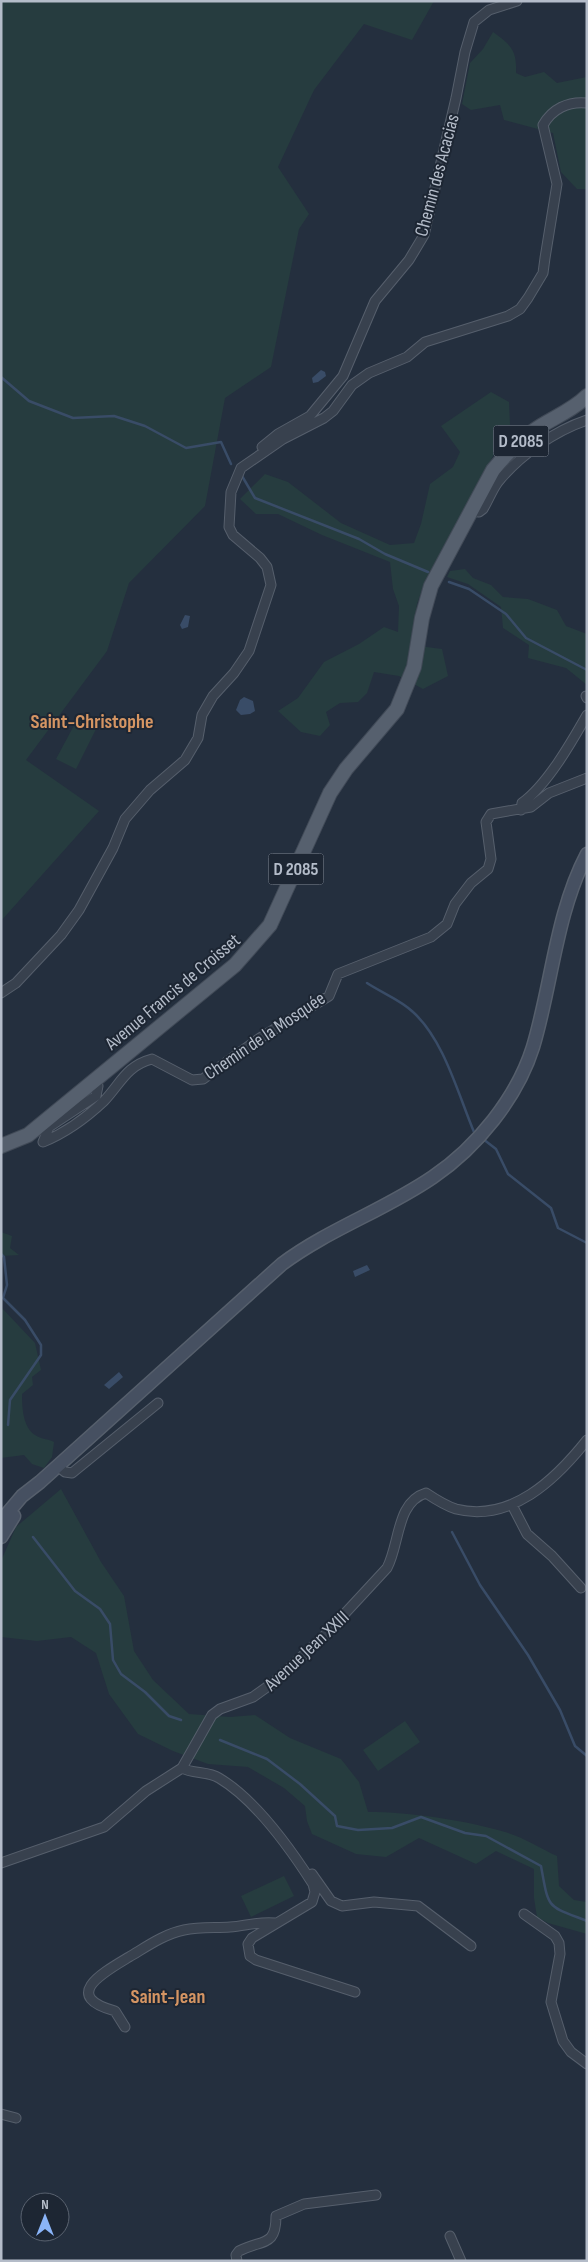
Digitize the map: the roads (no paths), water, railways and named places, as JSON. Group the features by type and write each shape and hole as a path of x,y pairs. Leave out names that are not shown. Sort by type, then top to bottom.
{"main road":[{"name":"D 2085","path":"473,507 493,470 504,457 532,432 574,407 587,396"},
{"name":"Avenue Francis de Croisset","path":"1,1146 28,1134 235,965 270,925 330,793 346,769 397,709 414,667 426,600 473,507"},
{"path":"1,1521 22,1496 40,1482 282,1264 324,1236 433,1177 451,1163 497,1115 519,1079 532,1049 571,890 587,854"},
{"path":"1,1537 40,1482"}],"street":[{"name":"Chemin des Acacias","path":"246,463 278,434 310,416 343,376 375,301 409,260 424,235 465,52 474,22 489,10 516,1"},
{"path":"1,993 16,983 66,929 79,910 113,848 125,818 150,790 185,760 198,738 202,714 213,696 234,673 249,651 271,585 267,567 260,558 233,535 229,527 231,492 241,468 283,439 328,414 352,385 369,373 407,357 425,342 508,316 520,309 543,273 557,184 543,125 549,115 562,107 587,103"},
{"path":"473,507 478,512 482,509 497,483 510,469 555,433 587,420"},
{"path":"521,810 522,803 535,794 548,778 587,715"},
{"name":"Chemin de la Mosquée","path":"94,1080 98,1090 96,1096 49,1127 43,1142 60,1135 104,1101 128,1071 142,1062 152,1059 192,1080 203,1079 260,1038 329,996 338,974 431,937 447,924 455,904 471,883 488,869 491,859 486,822 491,814 531,807 549,793 587,778"},
{"path":"57,1466 65,1472 72,1473 158,1403"},
{"path":"581,1588 552,1556 527,1534 512,1504 520,1502 546,1484 572,1459 587,1440"},
{"name":"Avenue Jean XXIII","path":"1,1863 104,1827 146,1790 182,1768 212,1715 220,1709 252,1697 274,1682 324,1636 387,1568 394,1554 406,1509 412,1501 426,1493 454,1509 472,1512 512,1504"},
{"path":"182,1768 189,1772 216,1776 239,1793 262,1816 306,1873 314,1892 312,1902 252,1938 248,1944 250,1956 265,1963 355,1992"},
{"path":"262,1816 274,1824 331,1901 342,1906 374,1902 418,1906 470,1946"},
{"path":"524,1914 555,1936 559,1943 560,1954 551,2002 563,2040 571,2052 587,2064"},
{"path":"125,2027 115,2011 99,2007 91,2001 88,1992 90,1986 101,1974 151,1944 183,1930 276,1923"},
{"path":"1,2114 16,2118"},
{"path":"237,2261 236,2255 241,2250 271,2238 276,2230 276,2216 304,2204 376,2195"},
{"path":"450,2236 461,2261"}],"water":[{"path":"321,370 325,372 326,376 313,383 312,378"},
{"path":"185,615 190,616 188,627 182,629 180,625"},
{"path":"244,697 253,701 255,711 250,714 241,715 236,710 240,700"},
{"path":"367,1265 370,1270 355,1277 353,1271"},
{"path":"119,1372 123,1377 109,1389 104,1385"}],"waterway":[{"path":"1,377 29,401 73,418 114,416 145,426 186,448 221,442 231,464"},
{"path":"242,476 255,498 359,539 385,554 428,572"},
{"path":"449,582 469,589 506,614 526,638 587,670"},
{"path":"367,983 403,1004 424,1024 442,1052 474,1132"},
{"path":"483,1139 496,1149 508,1174 551,1208 558,1228 587,1243"},
{"path":"1,1254 4,1257 7,1285 3,1298 25,1320 41,1345 41,1355 10,1400 8,1425"},
{"path":"452,1532 480,1585 528,1655 560,1710 575,1746 587,1756"},
{"path":"33,1537 75,1591 100,1609 110,1624 113,1660 121,1674 145,1692 169,1716 181,1720"},
{"path":"220,1740 267,1759 300,1784 335,1816 337,1826 358,1830 392,1828 421,1817 465,1833 486,1836 541,1866 548,1899 552,1904 564,1912 587,1921"}],"district":[{"name":"Saint-Christophe","path":"92,721"},
{"name":"Saint-Jean","path":"168,1996"}]}
